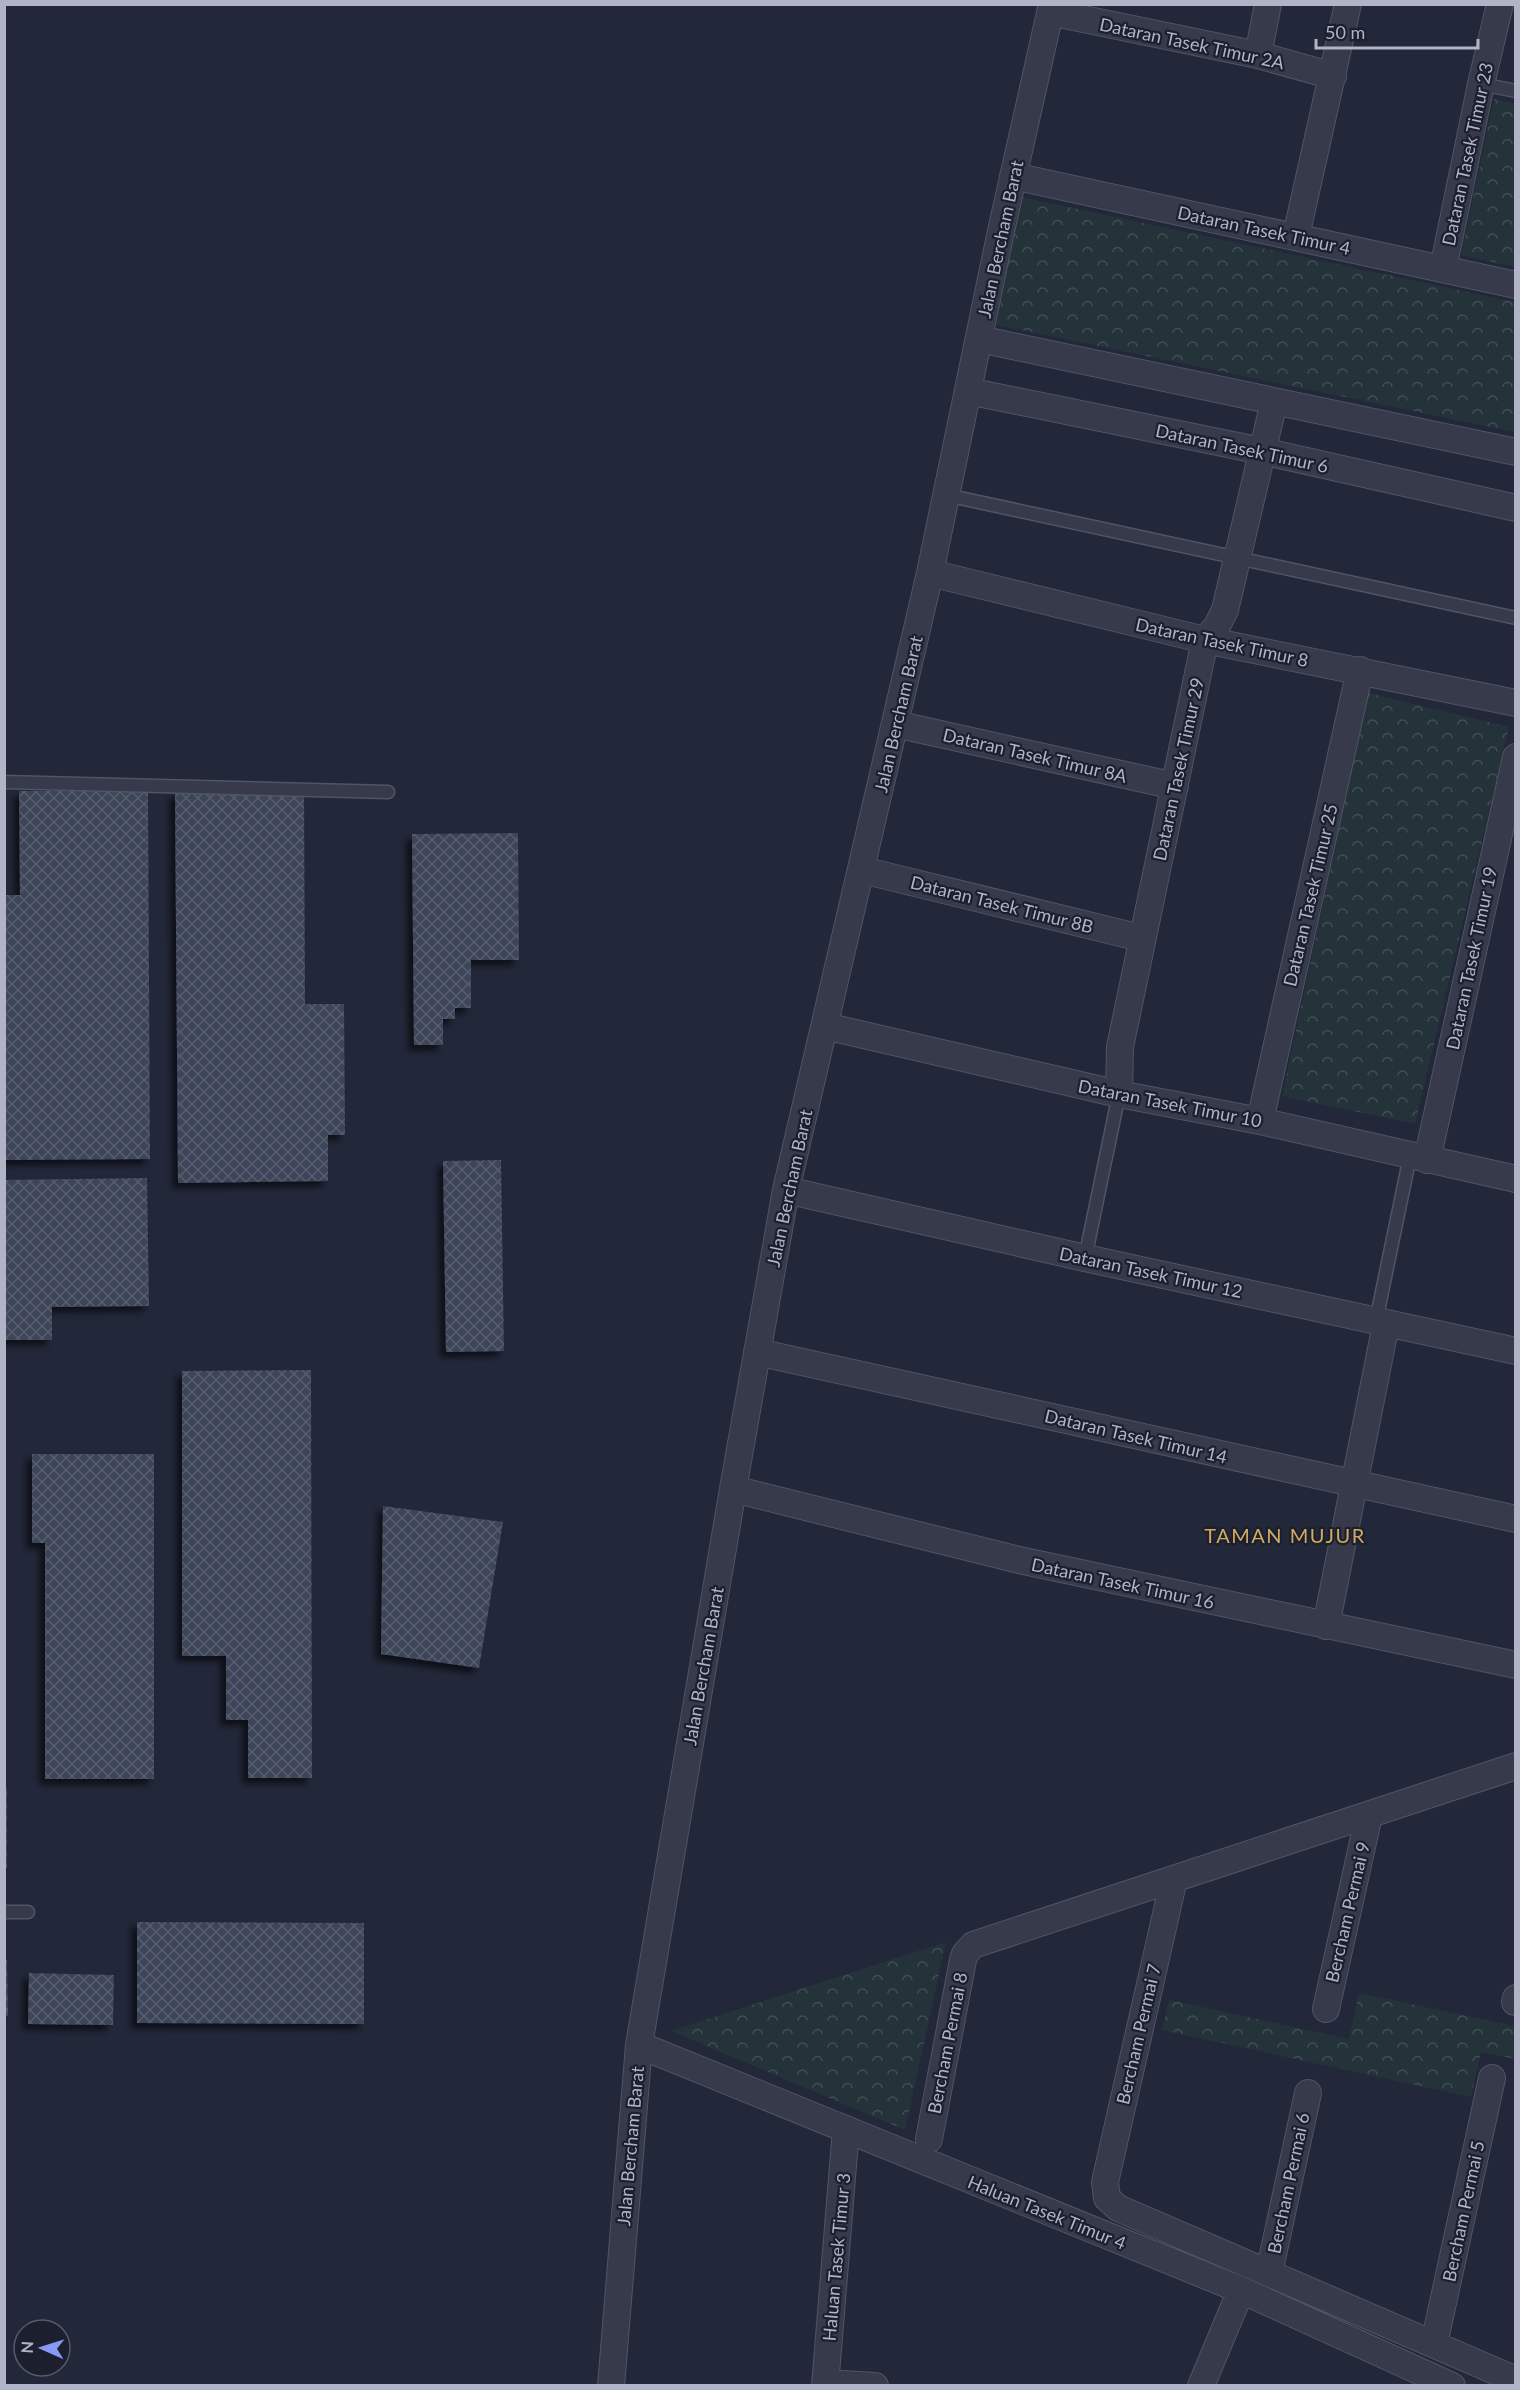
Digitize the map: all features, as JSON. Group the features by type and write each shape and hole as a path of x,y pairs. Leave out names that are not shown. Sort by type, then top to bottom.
{"street":[{"path":"1258,55 1268,4"},
{"path":"1296,236 1334,76 1348,4"},
{"name":"Dataran Tasek Timur 23","path":"1443,269 1500,4"},
{"name":"Dataran Tasek Timur 2A","path":"1051,8 1258,55 1334,76"},
{"name":"Jalan Bercham Barat","path":"611,2385 639,2045 732,1489 786,1190 930,573 1013,176 1051,8"},
{"name":"Dataran Tasek Timur 4","path":"1013,176 1515,285"},
{"path":"979,339 1515,452"},
{"name":"Dataran Tasek Timur 6","path":"968,392 1262,451 1515,508"},
{"name":"Dataran Tasek Timur 29","path":"1119,1094 1120,1047 1205,640 1222,619 1274,402"},
{"name":"Dataran Tasek Timur 8","path":"930,573 1205,640 1514,698"},
{"name":"Dataran Tasek Timur 25","path":"1260,1120 1359,670"},
{"name":"Dataran Tasek Timur 8A","path":"895,724 1175,786"},
{"name":"Dataran Tasek Timur 19","path":"1419,1158 1515,757"},
{"name":"Dataran Tasek Timur 8B","path":"862,870 1141,938"},
{"name":"Dataran Tasek Timur 10","path":"825,1026 1119,1094 1260,1120 1515,1179"},
{"name":"Dataran Tasek Timur 12","path":"786,1190 1085,1258 1515,1351"},
{"path":"1326,1626 1381,1322"},
{"name":"Dataran Tasek Timur 14","path":"757,1352 1515,1519"},
{"name":"Dataran Tasek Timur 16","path":"732,1489 1019,1560 1515,1665"},
{"path":"1174,1879 1515,1766"},
{"name":"Bercham Permai 9","path":"1326,2009 1369,1815"},
{"name":"Bercham Permai 8","path":"929,2139 963,1960 968,1949 978,1943 1174,1879"},
{"name":"Bercham Permai 7","path":"1174,1879 1105,2190 1107,2198 1119,2208 1269,2273"},
{"name":"Haluan Tasek Timur 4","path":"639,2045 1241,2290 1452,2385"},
{"name":"Bercham Permai 5","path":"1434,2344 1492,2078"},
{"name":"Bercham Permai 6","path":"1269,2273 1308,2093"},
{"name":"Haluan Tasek Timur 3","path":"825,2384 846,2129"},
{"path":"1269,2273 1515,2380"},
{"path":"1201,2385 1241,2290"},
{"path":"825,2384 875,2385"}],"lane":[{"path":"1481,84 1515,91"},
{"path":"946,495 1515,618"},
{"path":"4,782 388,792"},
{"path":"1085,1258 1119,1094"},
{"path":"1381,1322 1419,1158"},
{"path":"4,1912 28,1912"}],"green space":[{"path":"1494,99 1515,104 1515,267 1461,255"},
{"path":"1021,197 1515,302 1515,432 996,325"},
{"path":"1368,693 1509,727 1415,1124 1282,1096"},
{"path":"946,1942 905,2130 671,2031"},
{"path":"1359,1993 1515,2026 1515,2059 1481,2052 1471,2097 1162,2030 1169,2000 1349,2039"}],"building":[{"path":"19,791 148,791 150,1159 4,1160 4,895 20,895"},
{"path":"304,791 305,1004 344,1004 345,1135 328,1135 328,1181 178,1183 175,792"},
{"path":"518,833 519,960 471,960 471,1008 455,1008 455,1019 443,1019 443,1045 414,1045 412,834"},
{"path":"501,1160 504,1351 446,1352 443,1161"},
{"path":"147,1178 149,1306 52,1307 52,1340 4,1340 4,1180"},
{"path":"311,1370 312,1778 248,1778 248,1720 226,1720 226,1656 182,1656 182,1371"},
{"path":"32,1454 154,1454 154,1779 45,1779 45,1543 32,1543"},
{"path":"383,1506 503,1522 479,1668 381,1654"},
{"path":"5,1788 7,1788 7,1868 5,1868"},
{"path":"137,1922 364,1923 364,2024 137,2023"},
{"path":"4,1960 7,1960 8,2016 4,2016"},
{"path":"29,1973 114,1975 113,2025 28,2024"}],"district":[{"name":"TAMAN MUJUR","path":"1285,1535"}]}
